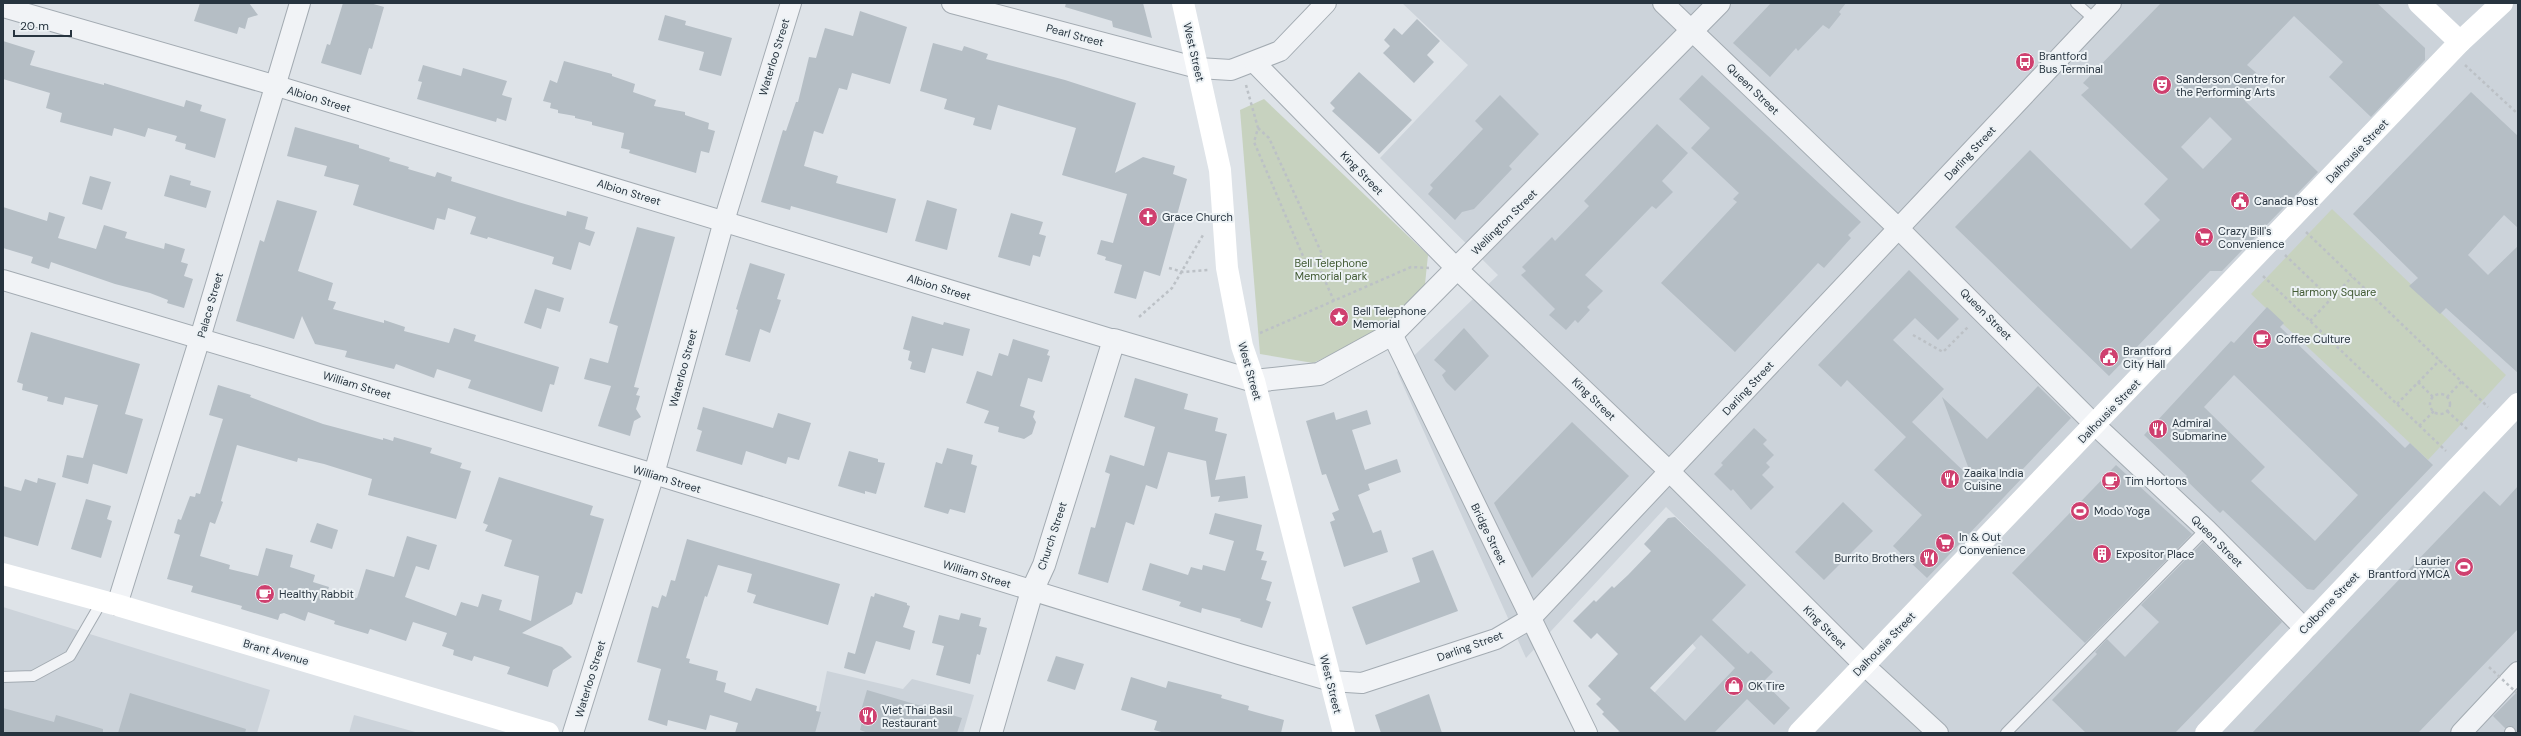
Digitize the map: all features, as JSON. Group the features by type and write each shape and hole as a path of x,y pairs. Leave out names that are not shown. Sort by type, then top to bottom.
{"main road":[{"name":"West Street","path":"1182,3 1220,170 1227,268 1242,346 1254,381 1344,733"},
{"path":"2420,3 2456,48"},
{"name":"Dalhousie Street","path":"1799,733 2456,48 2502,3"},
{"name":"Colborne Street","path":"2206,733 2518,404"},
{"name":"Brant Avenue","path":"3,574 109,603 548,733"}],"street":[{"name":"Palace Street","path":"109,603 200,338 277,86 300,3"},
{"name":"Waterloo Street","path":"573,733 654,474 724,221 791,3"},
{"name":"Pearl Street","path":"952,3 1198,68 1231,70 1280,51 1326,3"},
{"name":"Queen Street","path":"1663,3 1899,228 2095,425 2206,529 2305,629"},
{"name":"Wellington Street","path":"1254,381 1319,374 1392,334 1719,3"},
{"name":"Darling Street","path":"1331,681 1362,683 1496,638 1530,619 2111,3"},
{"name":"Albion Street","path":"3,7 277,86 1114,340 1254,381"},
{"name":"King Street","path":"1247,64 1457,269 1670,471 1864,665 1938,733"},
{"name":"William Street","path":"3,280 654,474 1032,591 1331,681"},
{"name":"Bridge Street","path":"1392,334 1587,733"},
{"name":"Church Street","path":"991,733 1032,591 1044,565 1114,340"},
{"path":"2461,733 2518,672"}],"lane":[{"path":"2076,3 2095,20"},
{"path":"2006,733 2206,529"},
{"path":"3,677 33,676 70,656 109,603"}],"path":[{"path":"2456,48 2518,114"},
{"path":"1247,64 1258,128 1254,142 1306,262 1318,265"},
{"path":"1258,128 1269,138 1322,254 1318,265 1334,301"},
{"path":"2292,219 2502,420"},
{"path":"1139,317 1162,299 1183,272 1206,231"},
{"path":"2270,242 2331,299"},
{"path":"2250,263 2460,465"},
{"path":"1242,346 1258,334 1411,267 1457,269"},
{"path":"1169,268 1183,272 1227,268"},
{"path":"2310,321 2352,277"},
{"path":"1913,335 1943,352 1984,312"},
{"path":"2397,404 2440,360"},
{"path":"2447,397 2462,381"},
{"path":"2418,382 2433,397"},
{"path":"2443,394 2447,397 2450,406 2447,411 2438,414 2434,411 2431,407 2433,397 2443,394"},
{"path":"2419,426 2434,411"},
{"path":"2447,411 2482,442"},
{"path":"2489,667 2518,694"}],"shaded area":[{"path":"1402,3 2518,3 2518,733 1617,733 1696,648 1656,601 1708,548 1666,507 1526,658 1397,372 1498,275 1380,158 1468,65"},
{"path":"3,607 270,690 257,733 3,733"},
{"path":"827,671 903,689 912,679 974,695 963,733 814,733"},
{"path":"354,715 419,733 349,733"}],"green space":[{"name":"Bell Telephone Memorial park","path":"1264,99 1428,255 1424,294 1385,329 1313,363 1260,354 1240,110"},
{"name":"Harmony Square","path":"2332,209 2506,375 2428,460 2251,294"}],"building":[{"path":"200,3 249,3 258,15 248,18 245,29 239,27 237,34 194,21"},
{"path":"343,3 370,3 384,7 372,49 369,48 361,75 321,63 327,44 330,45"},
{"path":"1066,3 1143,3 1152,38 1113,27 1112,21 1065,7"},
{"path":"1771,3 1846,3 1839,12 1841,14 1829,29 1823,25 1798,51 1796,48 1770,77 1733,43"},
{"path":"2161,3 2377,3 2425,48 2425,60 2371,117 2329,77 2343,62 2294,16 2247,65 2265,80 2245,101 2318,172 2222,271 2210,271 2109,376 1955,227 2030,150 2131,249 2160,220 2144,204 2168,179 2081,95 2089,88 2083,83","holes":["2210,117 2232,139 2203,169 2181,147"]},
{"path":"860,11 907,27 890,84 852,73 847,90 839,88 823,134 814,131 804,166 838,176 836,183 896,199 887,233 791,206 790,210 761,202 783,130 786,131 796,102 798,102 809,57 816,58 825,28 853,36"},
{"path":"665,15 686,21 685,25 732,38 721,76 699,70 704,52 658,40"},
{"path":"1417,19 1440,41 1427,55 1434,62 1414,83 1383,53 1390,46 1384,40 1394,28 1402,35"},
{"path":"3,41 35,51 30,65 104,85 104,83 184,107 186,100 202,105 200,111 226,119 215,158 185,149 186,144 175,141 177,136 148,128 145,137 114,128 112,136 60,122 62,113 46,108 50,93 3,79"},
{"path":"933,43 962,51 964,46 988,54 986,59 1065,80 1136,103 1115,173 1143,157 1175,166 1173,174 1187,179 1160,276 1144,271 1136,299 1114,293 1122,265 1105,260 1106,257 1097,254 1101,240 1113,243 1127,194 1062,175 1076,128 998,105 991,130 973,125 975,118 944,109 947,99 920,91"},
{"path":"564,61 612,74 612,76 635,84 633,92 656,100 654,106 685,112 685,115 709,123 708,129 715,131 709,153 701,151 696,173 629,153 630,150 621,148 624,133 592,125 592,122 575,118 575,116 558,113 558,110 550,108 551,103 543,101 550,80 557,83"},
{"path":"423,65 461,76 463,68 507,81 502,95 512,98 506,121 497,118 496,122 417,99 422,82 418,81"},
{"path":"1359,72 1412,120 1379,154 1332,111 1335,108 1330,103"},
{"path":"1702,75 1861,222 1848,235 1851,238 1824,268 1818,263 1735,352 1661,283 1737,202 1733,199 1739,193 1691,148 1710,128 1679,99"},
{"path":"2471,92 2518,136 2518,228 2504,215 2468,255 2488,275 2518,246 2518,373 2446,308 2440,314 2409,286 2418,278 2353,214"},
{"path":"1500,95 1539,134 1509,166 1512,169 1474,209 1462,212 1455,220 1428,194 1433,188 1430,185 1483,129 1475,121"},
{"path":"1657,124 1688,153 1662,181 1673,192 1656,209 1652,206 1585,275 1603,291 1587,307 1590,310 1578,323 1575,320 1566,330 1549,315 1555,309 1521,275 1526,271 1522,267 1552,237 1555,241 1589,206 1584,201"},
{"path":"295,127 359,145 359,148 390,158 389,161 409,167 408,169 435,177 437,172 452,177 451,181 566,216 567,211 588,217 585,229 595,232 590,246 579,242 571,270 552,264 554,257 488,237 487,239 470,234 476,217 448,208 445,220 437,218 434,230 353,205 359,185 324,176 327,166 287,156"},
{"path":"170,175 191,181 190,185 211,191 206,208 164,196"},
{"path":"90,176 111,182 102,210 82,204"},
{"path":"277,200 317,211 298,271 333,283 328,300 336,302 333,309 384,323 384,320 405,327 404,331 449,343 454,328 476,335 474,341 559,367 554,385 550,384 542,412 468,388 471,380 437,369 434,378 396,364 394,369 345,357 347,351 315,344 302,316 294,339 236,321 260,240 264,242"},
{"path":"927,200 957,209 947,250 915,241"},
{"path":"3,207 47,221 49,212 65,217 58,238 96,249 104,225 127,232 125,238 164,249 165,243 185,249 181,262 188,264 184,276 193,279 184,308 167,303 168,300 150,293 115,284 51,262 49,269 31,263 33,257 3,248"},
{"path":"1011,213 1043,222 1039,234 1046,236 1040,257 1033,255 1030,266 998,257"},
{"path":"637,227 675,237 634,387 639,388 636,395 640,396 636,409 641,417 634,421 630,436 598,426 611,386 584,379 590,358 608,363 618,326 609,323"},
{"path":"750,263 785,274 777,299 781,300 770,333 760,329 750,362 725,355 738,310 736,309"},
{"path":"1909,270 1959,319 1938,340 1915,318 1893,340 1944,389 1912,422 1973,480 1942,397 1987,439 2038,386 2071,418 2021,471 2025,475 1927,578 1893,546 1922,515 1874,470 1906,437 1847,380 1841,387 1818,365"},
{"path":"535,289 564,298 560,312 547,308 541,329 524,323"},
{"path":"2267,307 2284,323 2280,327 2405,448 2410,443 2433,465 2314,590 2307,589 2223,510 2220,513 2184,478 2187,476 2144,435 2231,341 2234,343","holes":["2234,375 2358,495 2315,541 2251,481 2265,467 2204,407"]},
{"path":"912,316 943,325 944,322 970,329 963,356 932,348 925,373 910,369 912,362 908,360 910,351 903,349"},
{"path":"1464,328 1489,356 1455,391 1446,382 1442,375 1446,371 1434,360"},
{"path":"31,332 140,364 125,414 143,419 127,474 93,464 88,484 62,477 67,455 83,458 98,405 65,397 63,405 47,401 48,397 22,390 23,384 17,382"},
{"path":"1013,339 1049,350 1047,355 1050,356 1042,382 1028,378 1020,406 1035,411 1033,417 1036,422 1032,434 1024,439 998,432 999,427 984,423 989,411 966,403 977,371 992,376 999,353 1008,356"},
{"path":"1135,378 1188,394 1184,409 1218,418 1215,431 1227,434 1215,480 1245,476 1248,498 1218,502 1220,496 1211,497 1206,461 1168,452 1157,489 1146,485 1134,525 1126,522 1108,583 1078,574 1091,527 1095,528 1110,474 1105,472 1110,455 1144,466 1155,427 1124,417"},
{"path":"218,385 251,395 250,397 323,424 383,440 383,438 393,441 394,437 432,448 430,453 462,463 460,468 471,471 456,519 368,495 372,479 324,464 298,458 297,462 237,445 221,501 223,502 215,524 210,522 200,556 230,565 229,569 258,576 266,548 293,555 290,567 315,575 313,582 329,587 328,590 357,598 366,569 394,577 407,536 437,545 429,570 416,566 405,597 456,616 461,602 478,607 482,594 502,600 499,610 531,621 539,576 504,566 512,540 485,531 488,525 483,523 499,477 593,506 590,515 604,519 582,594 576,592 572,604 522,633 562,647 572,657 553,670 548,687 507,674 510,667 474,656 472,661 453,655 454,650 442,646 447,633 413,622 406,641 370,629 368,634 334,624 335,621 308,612 305,621 284,613 280,614 278,620 241,609 242,606 191,592 193,586 167,579 180,535 174,533 178,519 181,520 190,496 195,497 196,493 200,494 223,419 209,415"},
{"path":"703,407 773,428 778,413 811,423 799,460 788,457 786,464 746,451 742,465 696,451 702,431 697,429"},
{"path":"1367,410 1371,424 1352,430 1365,470 1397,459 1401,472 1368,484 1370,490 1358,495 1373,533 1381,530 1388,552 1344,567 1330,522 1335,520 1332,513 1339,510 1326,474 1322,475 1306,421 1334,412 1336,420"},
{"path":"1572,422 1629,476 1532,578 1494,503"},
{"path":"1754,428 1767,440 1763,444 1774,455 1766,463 1770,467 1762,475 1774,487 1751,510 1733,489 1731,491 1714,474 1723,465 1721,463"},
{"path":"947,448 973,455 971,464 977,466 965,513 950,509 948,514 924,507 936,462 942,464"},
{"path":"849,451 878,459 878,462 885,463 876,494 865,491 865,494 838,486"},
{"name":"Expositor Place","path":"2116,465 2192,534 2085,643 2012,573"},
{"path":"38,478 56,483 38,546 3,536 3,486 21,491 25,479 37,483"},
{"name":"Laurier Brantford YMCA","path":"2518,486 2518,629 2418,733 2252,733 2484,491 2500,506"},
{"path":"86,499 111,506 107,519 112,521 101,558 71,549"},
{"path":"1843,502 1873,531 1824,580 1795,552"},
{"path":"1215,513 1262,525 1256,550 1264,552 1261,560 1267,561 1261,579 1272,582 1266,600 1271,602 1262,628 1240,621 1241,619 1202,608 1201,613 1179,606 1181,602 1142,590 1150,563 1188,575 1191,567 1202,570 1203,565 1225,571 1234,541 1209,534"},
{"path":"1675,517 1746,585 1712,620 1748,654 1751,651 1773,672 1763,682 1790,708 1774,725 1747,699 1714,733 1621,733 1602,714 1604,712 1596,704 1601,699 1588,686 1618,654 1597,633 1591,639 1573,621 1594,600 1596,602 1612,586 1614,588 1651,551 1644,544 1668,518","holes":["1701,635 1735,668 1685,721 1650,688"]},
{"path":"317,523 338,530 332,549 310,542"},
{"path":"687,539 840,584 828,625 753,603 756,595 747,592 752,574 718,565 707,597 705,596 686,658 690,659 689,663 718,671 716,680 726,683 724,692 751,701 756,688 817,706 816,711 821,712 815,733 735,733 738,723 710,715 706,730 668,720 667,726 648,720 661,669 637,662 652,606 658,608 662,595 666,597 671,580 675,581"},
{"path":"2203,542 2282,622 2175,733 2086,733 2052,700 2097,654 2095,652 2107,639 2125,657 2159,622 2141,605"},
{"path":"1433,550 1458,611 1366,645 1352,607 1420,582 1412,558"},
{"path":"875,593 907,603 907,605 910,606 903,627 915,631 910,650 876,641 865,674 844,668 848,652 855,654 871,596 874,597"},
{"path":"961,613 981,618 979,626 987,628 980,655 977,654 970,684 936,675 944,646 932,643 939,615 959,620"},
{"path":"1056,656 1084,664 1075,690 1047,681"},
{"path":"1131,677 1166,688 1168,681 1222,695 1221,698 1249,706 1248,710 1284,720 1281,733 1165,733 1154,730 1157,721 1121,710"},
{"path":"867,690 962,718 957,733 868,733 860,730 864,715 860,714"},
{"path":"2518,691 2518,733 2516,733 2514,727 2505,728 2493,716"},
{"path":"130,693 246,729 245,733 118,733"},
{"path":"1429,694 1442,733 1381,733 1375,715"},
{"path":"3,708 54,722 56,715 103,729 103,733 3,733"}],"place":[{"name":"Brantford Bus Terminal","path":"2025,62"},
{"name":"Sanderson Centre for the Performing Arts","path":"2162,85"},
{"name":"Canada Post","path":"2240,201"},
{"name":"Grace Church","path":"1148,217"},
{"name":"Crazy Bill's Convenience","path":"2204,237"},
{"name":"Bell Telephone Memorial","path":"1339,317"},
{"name":"Coffee Culture","path":"2262,339"},
{"name":"Brantford City Hall","path":"2109,357"},
{"name":"Admiral Submarine","path":"2158,429"},
{"name":"Zaaika India Cuisine","path":"1950,479"},
{"name":"Tim Hortons","path":"2111,481"},
{"name":"Modo Yoga","path":"2080,511"},
{"name":"In & Out Convenience","path":"1945,543"},
{"name":"Expositor Place","path":"2102,554"},
{"name":"Burrito Brothers","path":"1929,558"},
{"name":"Laurier Brantford YMCA","path":"2464,567"},
{"name":"Healthy Rabbit","path":"265,594"},
{"name":"OK Tire","path":"1734,686"},
{"name":"Viet Thai Basil Restaurant","path":"868,716"}]}
